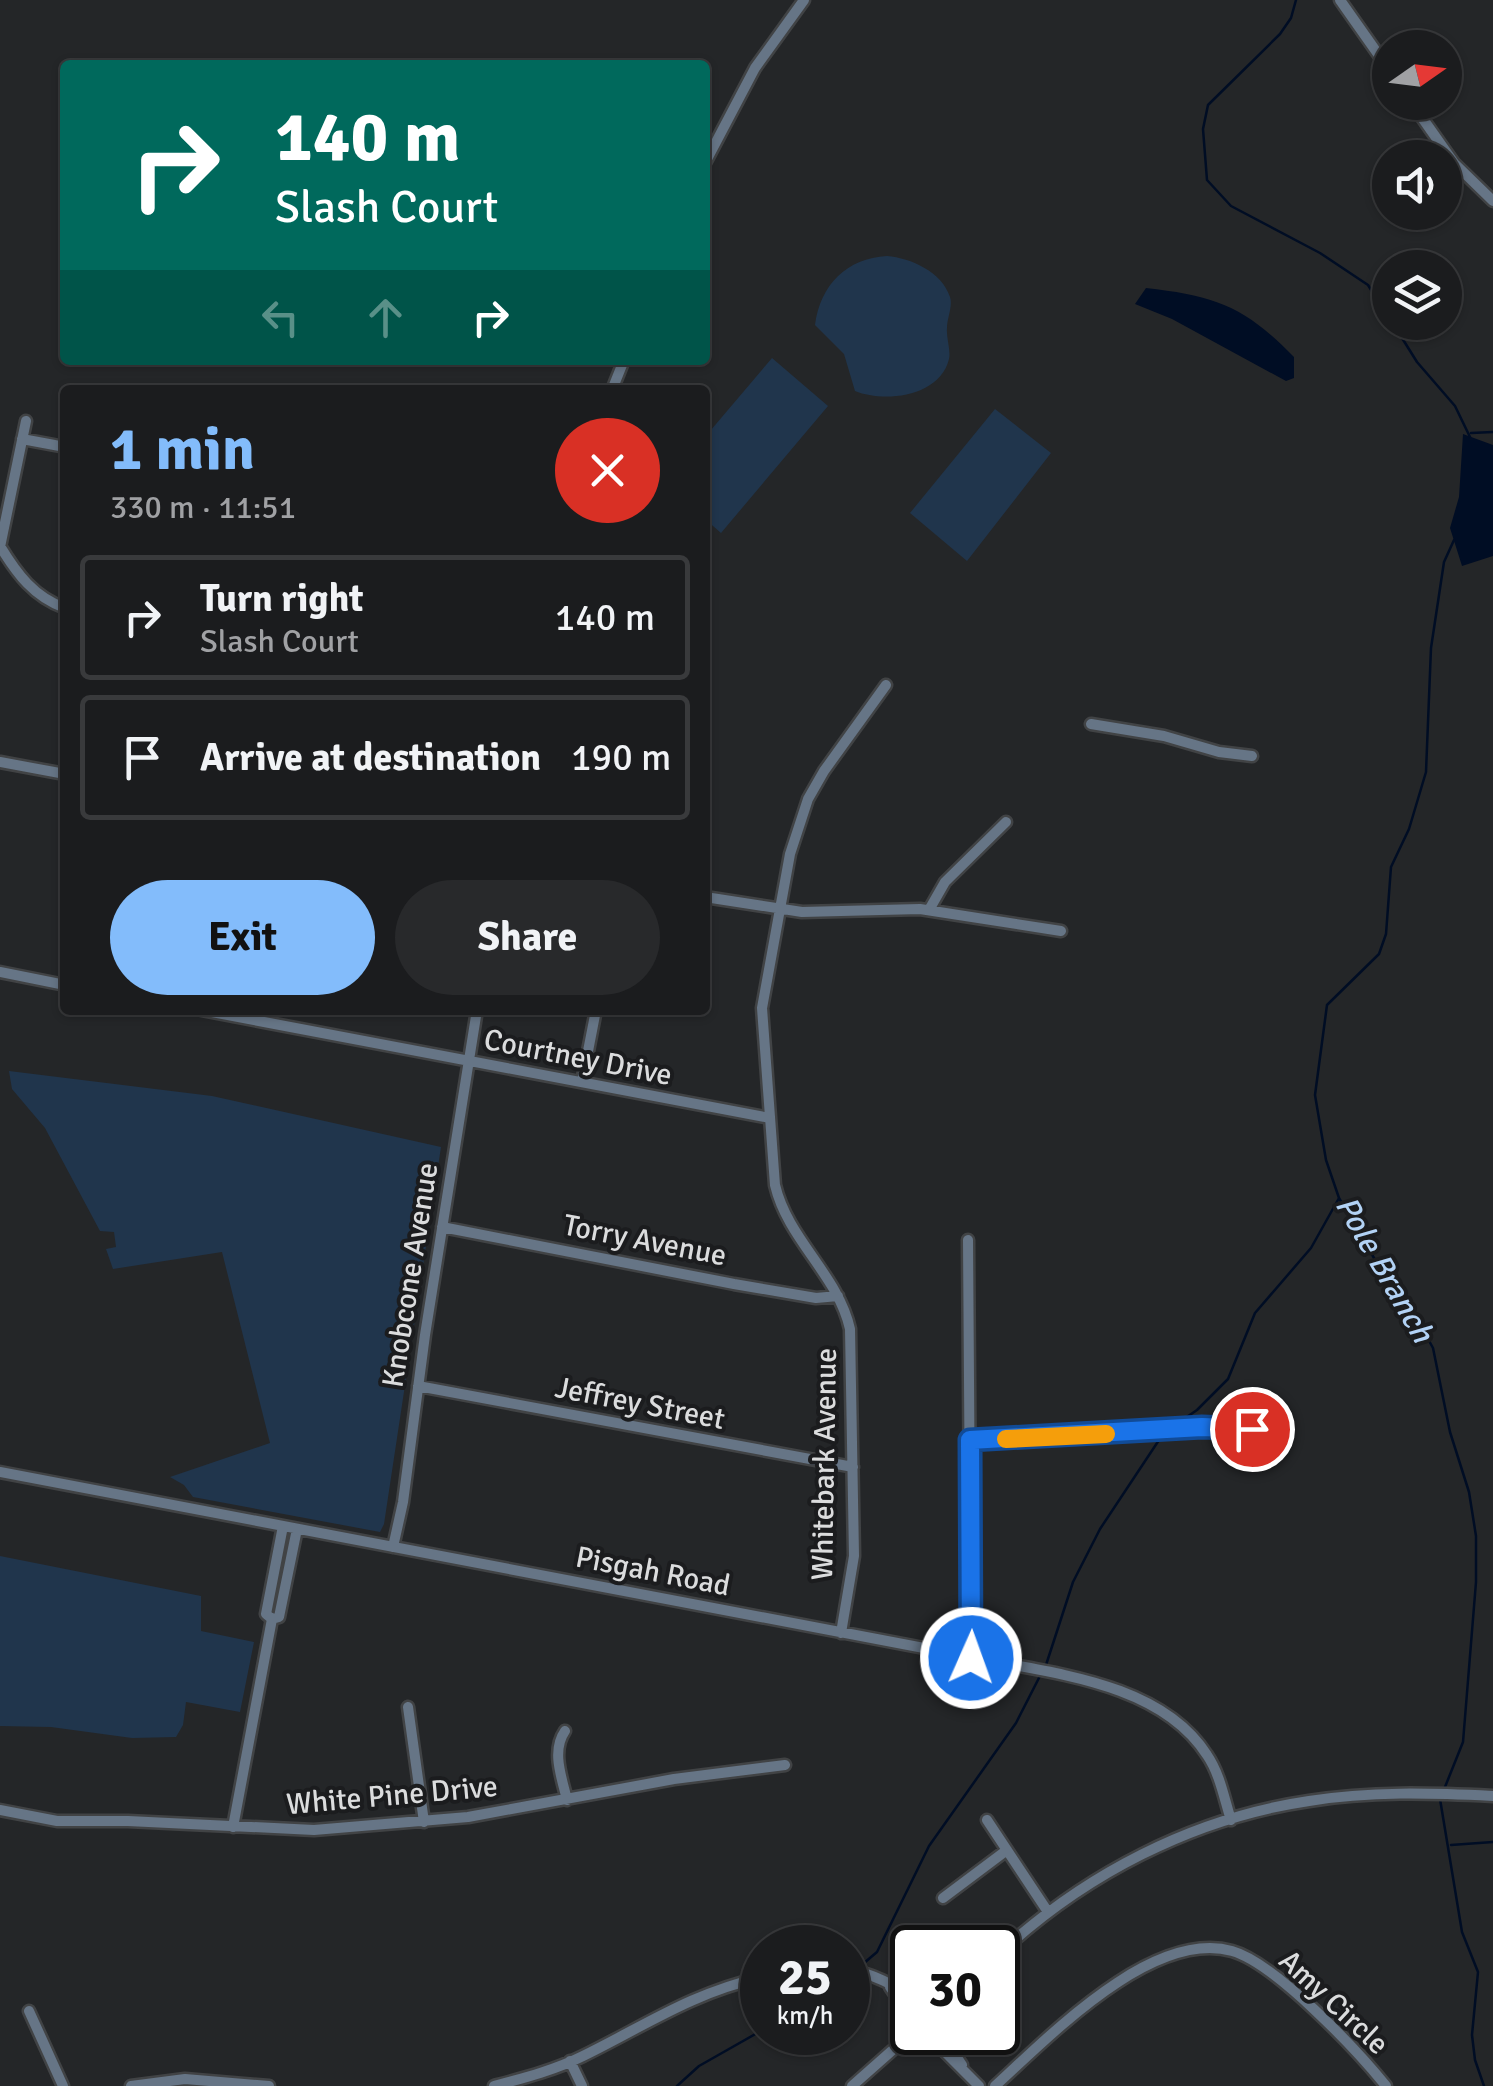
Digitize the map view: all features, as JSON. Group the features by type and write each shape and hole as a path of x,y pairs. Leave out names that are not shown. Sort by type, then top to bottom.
{"street":[{"path":"710,154 755,68 804,0"},
{"path":"1340,0 1372,45"},
{"path":"1424,120 1454,163 1493,201"},
{"path":"26,421 0,547 26,583 60,606"},
{"path":"22,438 60,446"},
{"name":"Whitebark Avenue","path":"841,1633 854,1556 850,1329 838,1296 796,1236 780,1202 762,1008 794,840 808,799 886,686"},
{"path":"1090,724 1252,756"},
{"path":"0,762 60,773"},
{"path":"930,910 944,882 1006,822"},
{"path":"710,898 780,910 930,910 1060,931"},
{"path":"0,972 60,984"},
{"name":"Courtney Drive","path":"227,1015 770,1118"},
{"name":"Knobcone Avenue","path":"393,1547 477,1015"},
{"path":"582,1082 595,1015"},
{"name":"Torry Avenue","path":"442,1227 767,1290 816,1298 838,1296"},
{"path":"968,1240 971,1658"},
{"name":"Jeffrey Street","path":"418,1386 853,1467"},
{"path":"970,1440 1202,1427 1252,1429 1271,1435"},
{"name":"Pisgah Road","path":"0,1472 971,1658 1104,1687 1162,1712 1190,1734 1210,1758 1231,1820"},
{"path":"272,1620 266,1614 283,1526"},
{"path":"272,1620 279,1618 297,1529"},
{"path":"234,1828 272,1620"},
{"path":"408,1707 424,1822"},
{"path":"565,1731 557,1752 567,1800"},
{"name":"White Pine Drive","path":"0,1810 58,1822 128,1821 314,1830 499,1813 674,1779 785,1765"},
{"path":"1020,1937 1048,1912 1152,1848 1231,1820 1308,1801 1364,1795 1493,1796"},
{"path":"987,1820 1048,1912"},
{"path":"942,1898 1007,1850"},
{"name":"Amy Circle","path":"995,2086 1089,2003 1174,1954 1208,1948 1242,1954 1283,1984 1358,2052 1386,2086"},
{"path":"870,1975 890,1987"},
{"path":"494,2086 570,2061 678,2004 740,1984"},
{"path":"29,2012 63,2086"},
{"path":"852,2086 890,2052"},
{"path":"948,2055 979,2086"},
{"path":"955,2055 964,2070"},
{"path":"570,2061 582,2086"},
{"path":"130,2086 185,2080 269,2086"}],"shaded area":[{"path":"887,256 924,268 946,288 951,301 949,359 944,372 923,389 895,396 867,395 855,391 844,354 815,325 823,298 838,276 860,262"},
{"path":"1146,288 1192,295 1244,315 1294,357 1294,378 1286,381 1172,319 1135,304"},
{"path":"772,358 828,406 721,533 710,523 710,431"},
{"path":"995,409 1051,453 967,561 910,513"},
{"path":"1463,434 1493,445 1493,556 1462,566 1450,528 1459,497"},
{"path":"9,1071 212,1096 441,1147 380,1532 193,1497 184,1485 170,1477 270,1443 222,1252 113,1269 106,1249 116,1247 114,1232 100,1231 45,1128 12,1089"},
{"path":"0,1556 201,1596 201,1631 254,1642 240,1712 186,1702 183,1725 176,1737 132,1738 51,1727 0,1726"}],"waterway":[{"name":"Pole Branch","path":"1296,0 1291,18 1280,34 1208,105 1203,129 1207,180 1231,206 1320,253 1372,291"},
{"name":"Pole Branch","path":"1403,340 1455,406 1470,437"},
{"path":"1471,433 1493,432"},
{"name":"Pole Branch","path":"1443,1792 1463,1742 1476,1582 1476,1536 1469,1492 1450,1432 1433,1348 1405,1297 1381,1270 1339,1198 1326,1160 1315,1095 1327,1005 1379,954 1386,934 1391,867 1409,829 1426,772 1431,648 1444,562 1454,540"},
{"path":"1178,1423 1228,1379 1255,1313 1311,1248 1339,1198"},
{"path":"1046,1665 1073,1582 1100,1529 1163,1434"},
{"path":"870,1958 877,1952 929,1846 1016,1723 1042,1672"},
{"name":"Pole Branch","path":"1440,1799 1462,1932 1478,1972 1472,2035 1484,2086"},
{"path":"1451,1845 1493,1842"},
{"path":"677,2086 699,2066 740,2043"}],"slow traffic":[{"path":"1006,1439 1106,1434"}],"route":[{"path":"971,1658 970,1440 1202,1427 1252,1429"}]}
